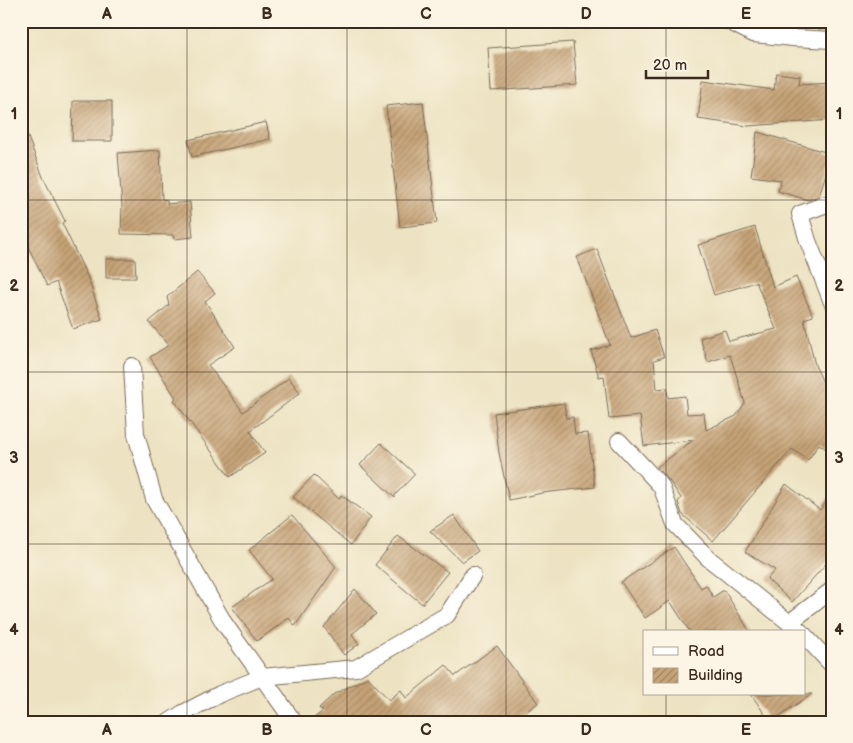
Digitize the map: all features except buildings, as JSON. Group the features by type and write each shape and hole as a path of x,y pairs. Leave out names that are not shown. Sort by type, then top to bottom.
{"street":[{"path":"728,21 753,34 832,40"},
{"path":"832,202 800,214 808,241 832,302"},
{"path":"132,366 136,434 154,499 224,623 294,722"},
{"path":"619,441 661,486 675,524 708,558 795,627 832,590"},
{"path":"169,722 220,694 262,677 356,668 447,615 473,576"},
{"path":"806,637 832,665"}]}
